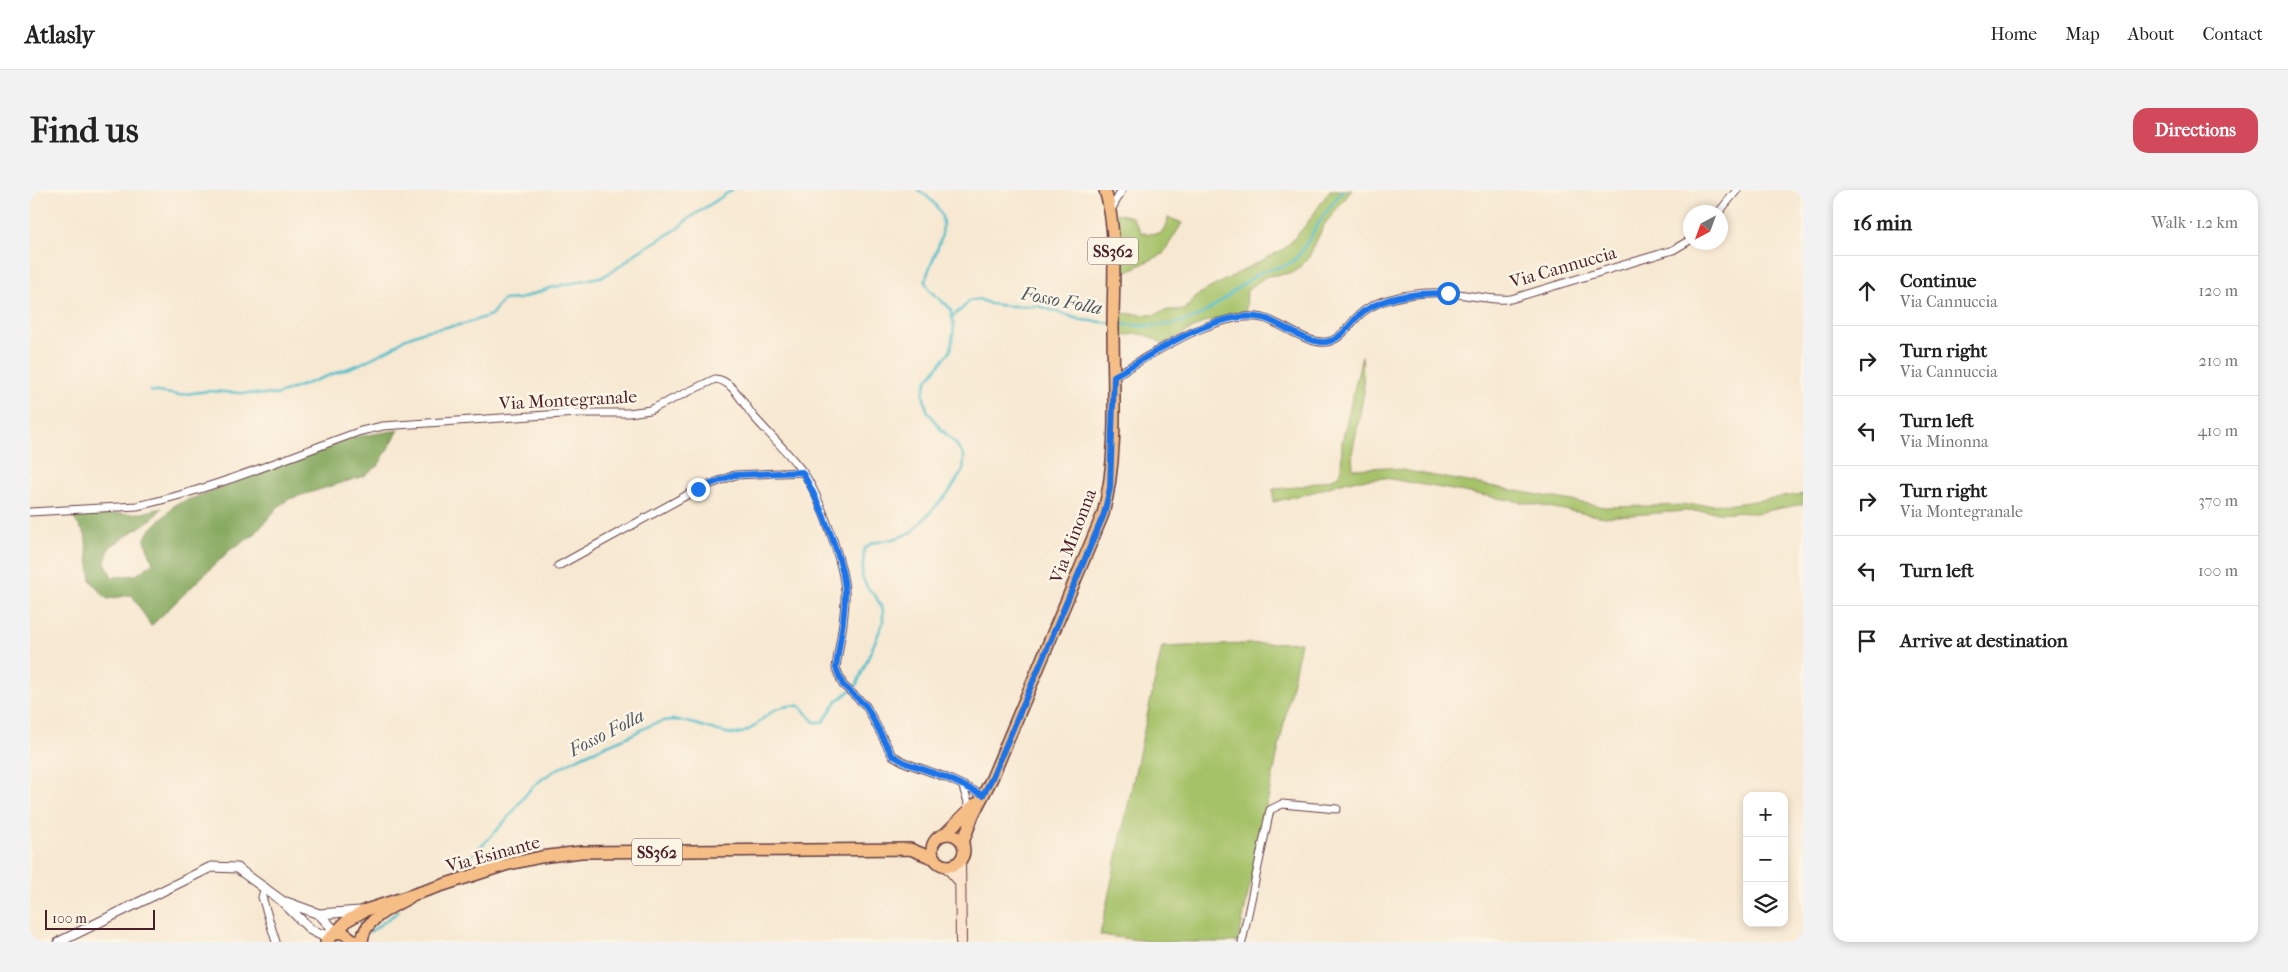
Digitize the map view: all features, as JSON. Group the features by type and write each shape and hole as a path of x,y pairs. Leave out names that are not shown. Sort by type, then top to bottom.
{"main road":[{"name":"Via Minonna","path":"962,842 992,778 1104,514 1110,488 1114,376 1112,230 1105,190"},
{"name":"Via Minonna","path":"941,836 983,795"},
{"path":"935,859 933,846 941,836 955,835 962,842"},
{"name":"Via Esinante","path":"336,932 348,920 366,910 505,865 541,857 581,852 910,849 941,836"},
{"name":"SS362","path":"960,860 964,851 962,842"},
{"name":"Via Esinante","path":"910,849 935,859"},
{"name":"SS362","path":"935,859 946,865"},
{"path":"946,865 956,864 960,860"},
{"path":"960,860 962,897 961,942"},
{"path":"946,865 960,882"},
{"path":"362,942 369,925 379,916 410,897"},
{"path":"336,932 345,934 356,942"},
{"name":"SS362","path":"326,942 336,932"}],"street":[{"path":"1110,212 1122,190"},
{"path":"1725,205 1736,190"},
{"name":"Via Cannuccia","path":"1114,376 1206,326 1226,319 1239,317 1263,318 1312,340 1326,342 1336,338 1363,312 1389,299 1415,293 1448,293 1498,300 1511,299 1673,250 1683,244"},
{"name":"Via Montegranale","path":"30,512 137,506 159,501 361,431 383,426 650,410 714,379 721,379 729,384 751,413 802,472 814,491 842,569 845,594 836,668 839,679 866,706 892,755 906,763 945,777 983,795"},
{"path":"558,566 698,489 715,482 734,475 802,472"},
{"path":"964,787 968,802 967,812"},
{"path":"1242,942 1270,810 1282,804 1337,809"},
{"path":"59,942 211,867 236,868 282,901 311,930 320,934 336,932"},
{"path":"265,887 262,897 276,942"},
{"path":"282,901 320,914 344,914 366,910"},
{"path":"320,914 336,932"},
{"path":"311,930 314,942"}],"green space":[{"path":"1330,190 1352,190 1324,225 1308,259 1293,273 1267,276 1247,290 1246,312 1205,322 1163,344 1141,334 1117,338 1118,313 1153,315 1168,310 1184,310 1199,294 1285,248 1305,226"},
{"path":"1116,213 1132,217 1142,233 1160,234 1167,224 1168,217 1182,223 1163,254 1130,270 1117,272"},
{"path":"1362,356 1364,393 1352,454 1353,469 1386,467 1605,507 1734,504 1803,494 1803,504 1755,513 1685,511 1604,517 1385,478 1348,481 1273,502 1273,489 1298,487 1335,478 1341,471 1342,442"},
{"path":"399,430 378,466 364,476 289,499 278,507 254,535 230,550 151,626 132,595 107,599 91,581 85,534 71,515 142,513 162,508 153,518 110,547 105,562 112,577 136,575 153,563 145,537 174,505 354,437"},
{"path":"1301,642 1238,942 1155,942 1100,935 1162,647"}],"waterway":[{"path":"150,391 179,395 207,391 276,395 360,364 392,348 404,339 425,331 464,324 491,315 503,300 519,299 550,288 604,276 622,265 636,253 677,229 688,219 732,190"},
{"name":"Fosso Folla","path":"455,870 492,836 536,784 556,770 592,752 667,720 681,721 736,734 751,728 778,708 800,706 814,722 823,722 837,701 856,686 883,623 883,610 862,577 864,549 872,543 897,538 912,532 949,492 963,470 964,457 956,444 939,427 927,410 923,394 927,380 951,350 954,326 950,308 930,291 925,281 940,242 943,221 931,200 918,190"},
{"name":"Fosso Folla","path":"1118,324 1162,325 1194,318 1204,313 1260,273 1289,264 1301,253 1322,217 1343,190"},
{"name":"Fosso Folla","path":"952,317 969,301 979,299 990,304 1039,306 1081,320 1110,323"},
{"path":"370,932 399,911"}],"route":[{"path":"698,489 734,475 802,472 814,491 842,569 845,594 836,668 839,679 866,706 888,751 892,755 906,763 945,777 983,795 992,778 1104,514 1110,488 1112,465 1114,376 1206,326 1226,319 1239,317 1263,318 1312,340 1326,342 1336,338 1345,331 1363,312 1389,299 1415,293 1448,293"}]}
